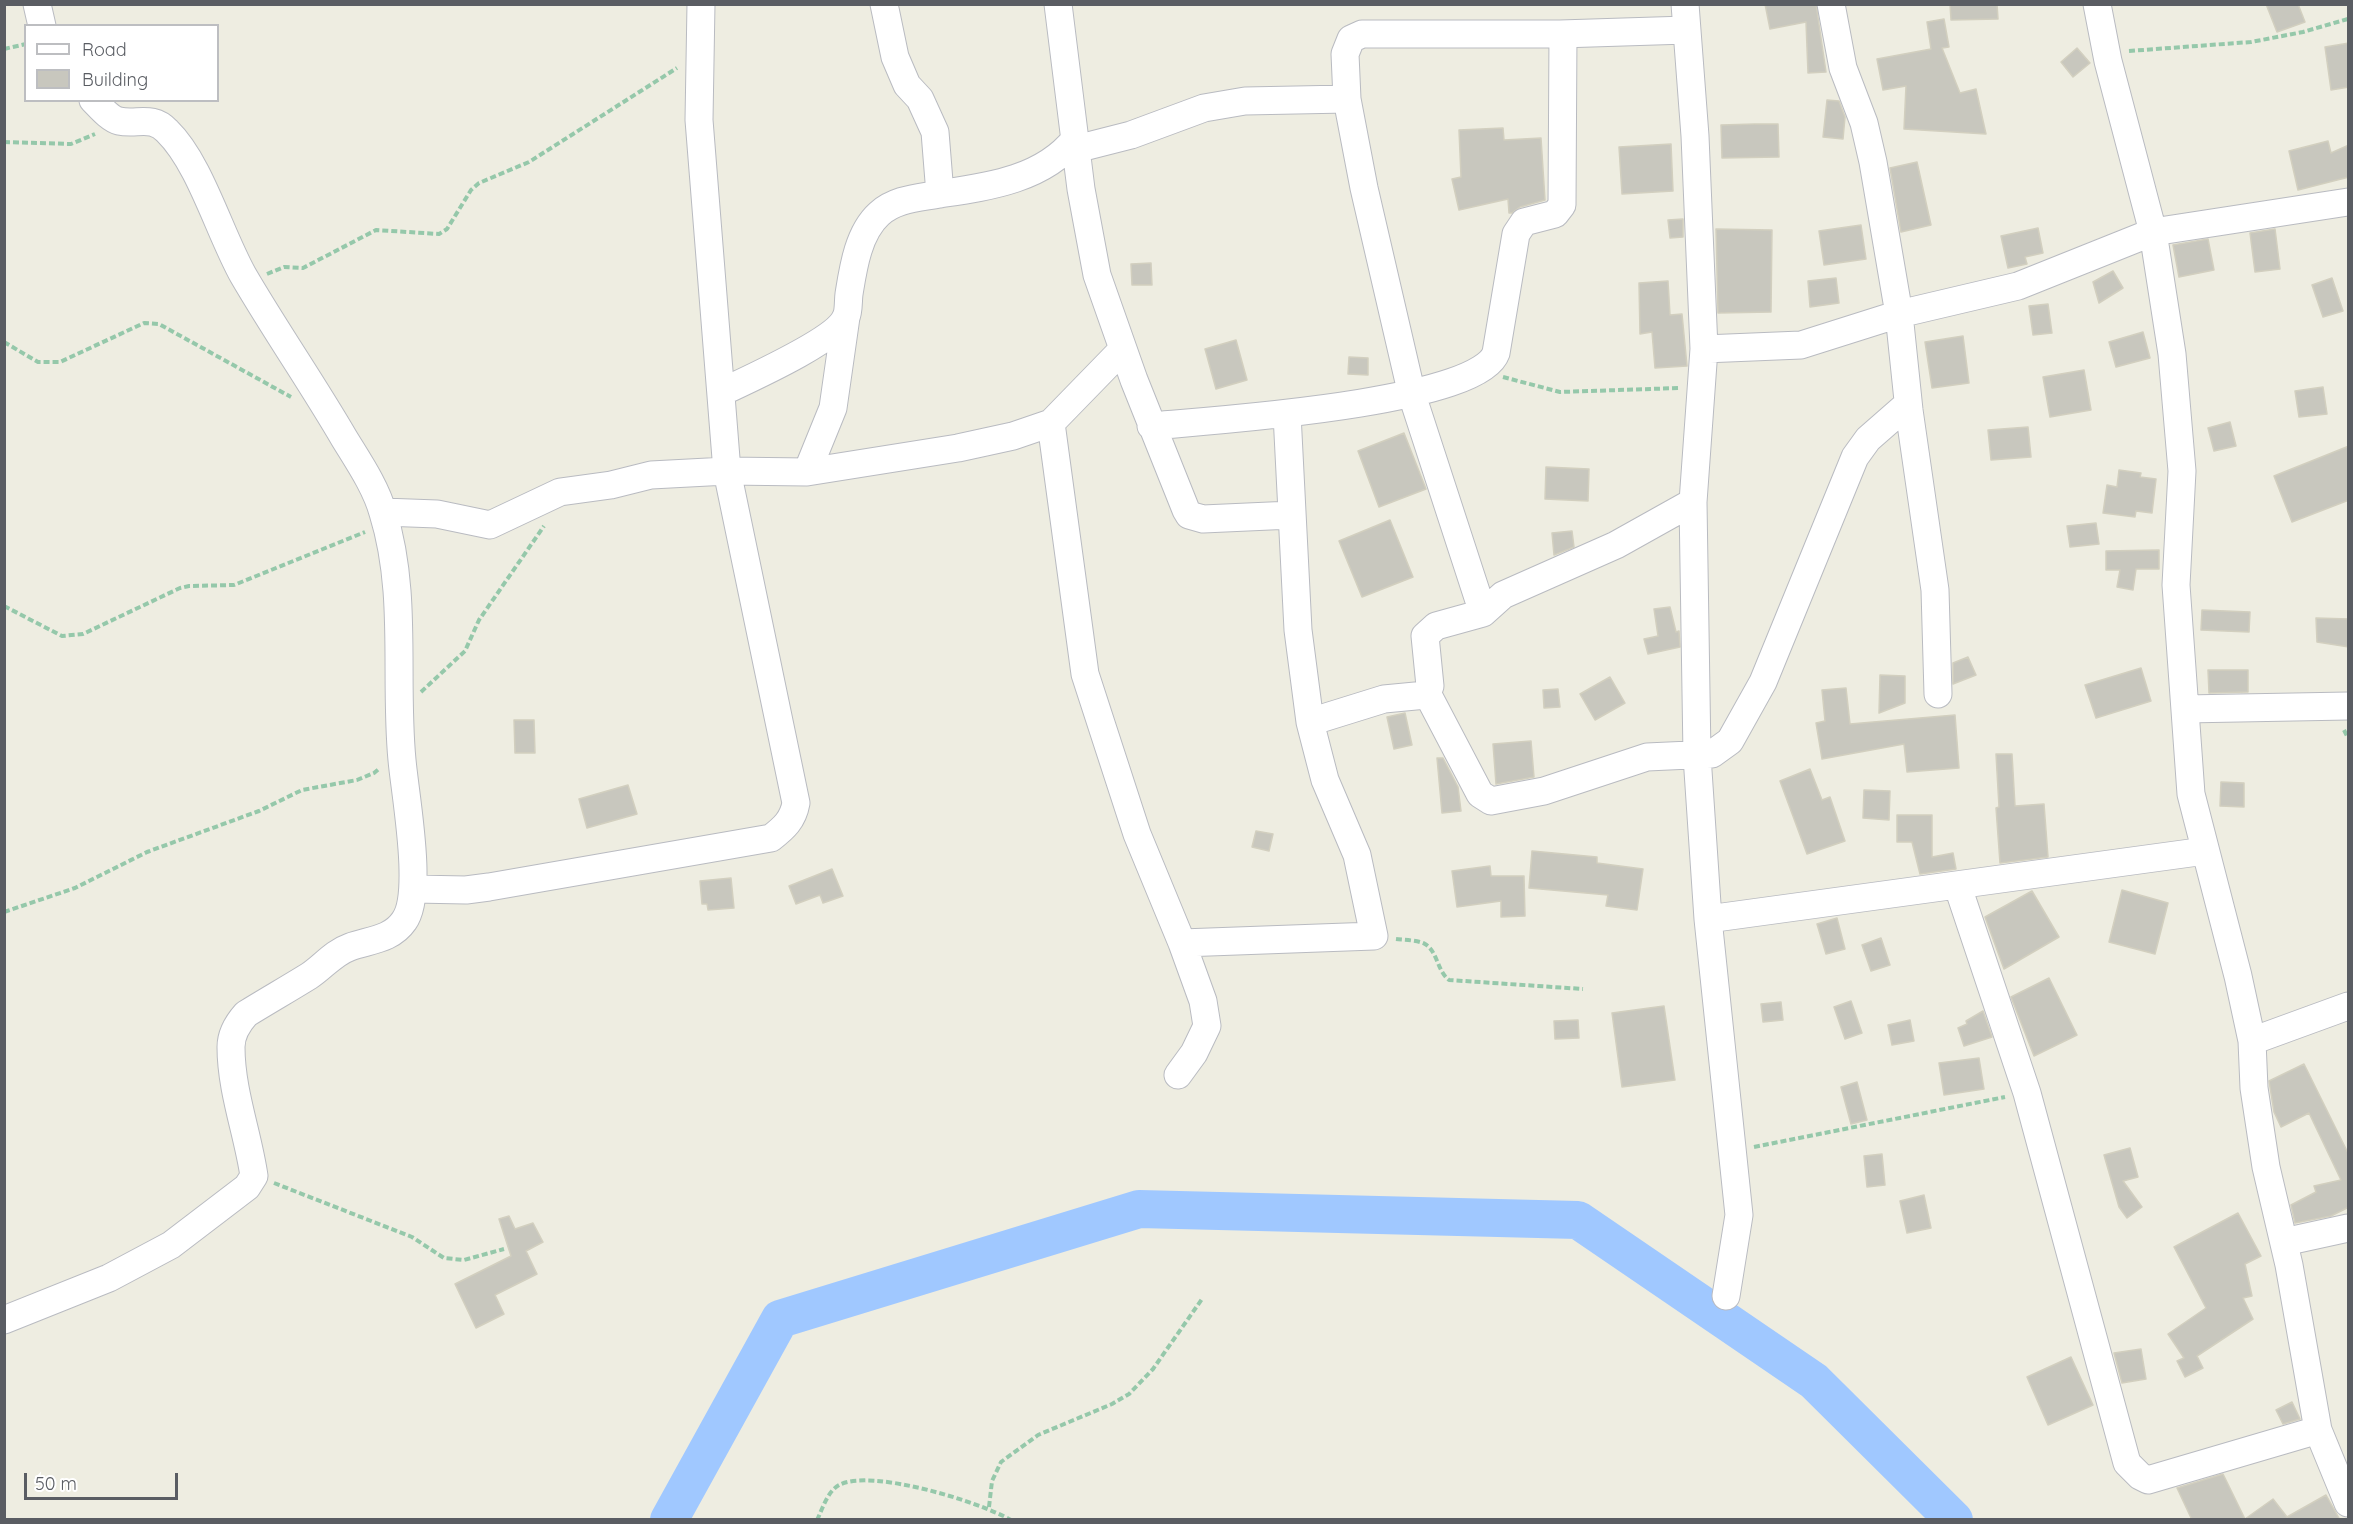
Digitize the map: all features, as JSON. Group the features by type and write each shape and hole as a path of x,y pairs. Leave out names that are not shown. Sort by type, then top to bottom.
{"street":[{"path":"37,4 42,24"},
{"path":"414,889 466,890 489,887 771,838 786,826 796,803 727,471 699,120 701,4"},
{"path":"884,4 895,57 908,85 920,99 935,132 940,194"},
{"path":"1058,4 1075,144 1097,275 1151,426 1189,514 1203,519 1292,515"},
{"path":"1831,4 1843,68 1864,123 1873,162 1899,314 1908,404 1935,590 1938,694"},
{"path":"2097,4 2107,53 2153,232 2172,354 2182,471 2176,585 2191,794 2238,976 2252,1041 2254,1088 2266,1167 2284,1242 2318,1430 2349,1503"},
{"path":"1483,613 1413,395 1364,188 1347,99 1345,54 1351,39 1362,34 1563,34 1686,17 1695,136 1704,350 1693,502 1697,756 1708,919 1739,1215 1726,1296"},
{"path":"1151,426 1287,414 1413,395 1452,382 1492,361 1496,353 1516,234 1524,222 1556,214 1562,206 1563,34"},
{"path":"807,472 832,408 858,250 878,215 907,199 975,189 1032,173 1075,144 1131,135 1204,108 1245,101 1347,99"},
{"path":"4,1320 109,1278 171,1245 242,1193 254,1176 238,1099 231,1046 240,1021 255,1008 313,973 342,950 379,940 393,931 409,914 414,889 399,725 401,652 394,573 384,518 358,462 320,396 249,284 218,225 188,156 166,129 156,123 120,121 96,102"},
{"path":"1704,350 1801,345 1899,314 2018,286 2153,232 2349,202"},
{"path":"722,392 825,338 846,318"},
{"path":"384,518 436,514 490,525 535,502 568,490 611,485 651,475 727,471 807,472 958,448 1012,436 1051,423 1123,349"},
{"path":"1427,693 1479,794 1487,800 1544,791 1647,757 1712,754 1730,741 1763,682 1855,457 1874,434 1908,404"},
{"path":"1182,943 1374,936 1357,855 1325,780 1310,722 1298,630 1287,414"},
{"path":"1051,423 1085,674 1137,834 1203,1001 1207,1026 1194,1053 1178,1075"},
{"path":"1427,693 1430,686 1425,636 1428,631 1436,626 1483,613 1503,595 1616,545 1693,502"},
{"path":"1310,722 1384,699 1427,693"},
{"path":"2185,710 2349,706"},
{"path":"1708,919 1958,887 2205,851"},
{"path":"1958,887 2027,1093 2125,1455 2134,1471 2148,1480 2318,1430"},
{"path":"2252,1041 2349,1006"},
{"path":"2284,1242 2349,1228"}],"path":[{"path":"2107,53 2251,42 2349,19"},
{"path":"4,49 24,44"},
{"path":"249,284 284,267 303,268 376,230 439,234 447,229 471,190 479,183 529,162 700,53"},
{"path":"4,142 71,144 120,121"},
{"path":"4,342 38,362 60,362 144,323 159,324 294,398"},
{"path":"1501,377 1560,392 1701,388"},
{"path":"4,912 75,888 147,852 259,811 302,790 357,780 374,773 399,725 465,651 479,620 568,490"},
{"path":"4,606 62,636 83,634 180,588 238,584 384,518"},
{"path":"1374,936 1425,944 1432,951 1440,970 1449,980 1583,989"},
{"path":"1733,1151 2027,1093"},
{"path":"254,1176 412,1237 444,1258 464,1260 504,1249"},
{"path":"989,1507 992,1481 1001,1462 1038,1436 1112,1404 1129,1394 1153,1369 1202,1299"},
{"path":"817,1520 830,1493 838,1486 864,1479 884,1480 989,1507 1011,1520"}],"building":[{"path":"1765,4 1816,4 1826,72 1808,73 1806,22 1770,29"},
{"path":"1950,4 1997,4 1998,19 1951,20"},
{"path":"2266,4 2298,4 2305,22 2277,32"},
{"path":"1944,19 1949,47 1942,48 1960,93 1976,89 1986,134 1904,129 1906,86 1883,90 1877,59 1931,49 1927,22"},
{"path":"2349,43 2349,87 2331,90 2325,47"},
{"path":"2077,48 2090,63 2073,77 2061,62"},
{"path":"1827,100 1839,101 1845,117 1843,139 1823,137"},
{"path":"1778,124 1779,157 1722,158 1721,125"},
{"path":"1503,128 1504,140 1541,138 1545,200 1520,207 1512,213 1509,213 1508,199 1459,210 1452,179 1461,177 1459,130"},
{"path":"2328,141 2331,153 2349,145 2349,177 2298,190 2289,151"},
{"path":"1671,144 1673,191 1622,194 1619,147"},
{"path":"1917,162 1931,225 1901,232 1890,168"},
{"path":"1683,219 1683,237 1670,238 1668,220"},
{"path":"1861,225 1866,259 1824,265 1819,231"},
{"path":"2038,228 2043,253 2025,257 2027,264 2008,268 2001,236"},
{"path":"1716,229 1772,230 1771,312 1718,313"},
{"path":"2275,229 2280,269 2255,272 2250,233"},
{"path":"2208,239 2214,270 2179,277 2173,245"},
{"path":"1151,263 1152,285 1132,285 1131,264"},
{"path":"2113,271 2123,288 2099,303 2093,282"},
{"path":"1836,278 1839,303 1810,307 1808,281"},
{"path":"2332,278 2343,311 2323,317 2312,285"},
{"path":"1668,281 1670,315 1682,314 1687,366 1655,368 1652,332 1640,334 1639,283"},
{"path":"2048,304 2052,333 2033,335 2029,306"},
{"path":"2143,332 2150,358 2116,367 2109,342"},
{"path":"1963,336 1969,383 1932,388 1925,342"},
{"path":"1236,340 1247,380 1216,389 1205,349"},
{"path":"1349,357 1368,358 1368,375 1348,374"},
{"path":"2084,370 2091,410 2050,417 2043,377"},
{"path":"2323,387 2327,414 2299,417 2295,391"},
{"path":"2230,422 2236,446 2214,451 2208,428"},
{"path":"2028,427 2031,457 1991,460 1988,430"},
{"path":"1404,433 1426,489 1379,507 1358,451"},
{"path":"2349,446 2349,500 2292,522 2274,476"},
{"path":"1546,467 1589,469 1588,501 1545,499"},
{"path":"2119,470 2141,473 2140,477 2156,479 2152,513 2136,511 2135,517 2103,513 2107,485 2117,487"},
{"path":"1390,520 1413,577 1362,597 1339,541"},
{"path":"2096,523 2099,544 2070,547 2067,526"},
{"path":"1572,531 1574,547 1554,555 1552,533"},
{"path":"2159,550 2159,569 2136,569 2133,590 2117,587 2120,570 2106,570 2106,551"},
{"path":"1670,607 1676,632 1679,631 1680,647 1648,654 1644,639 1658,636 1654,609"},
{"path":"2202,610 2250,612 2249,632 2201,630"},
{"path":"2316,618 2349,619 2349,647 2317,642"},
{"path":"1968,657 1976,675 1953,684 1953,663"},
{"path":"2141,668 2151,701 2096,718 2085,685"},
{"path":"2208,670 2248,670 2248,692 2209,693"},
{"path":"1880,675 1905,676 1905,703 1879,713"},
{"path":"1610,677 1625,703 1595,720 1580,694"},
{"path":"1846,688 1850,724 1955,715 1959,768 1907,772 1904,744 1822,759 1816,723 1825,721 1822,690"},
{"path":"1558,689 1560,707 1544,708 1543,690"},
{"path":"1405,713 1412,745 1394,749 1387,717"},
{"path":"514,720 534,720 535,753 515,753"},
{"path":"1531,741 1534,777 1496,784 1493,744"},
{"path":"1996,754 2012,754 2015,806 2044,804 2048,857 2000,863 1996,808 1999,807"},
{"path":"1437,758 1443,758 1458,787 1461,811 1442,813"},
{"path":"1810,769 1822,800 1830,797 1845,841 1807,854 1780,781"},
{"path":"2221,782 2244,783 2244,807 2220,806"},
{"path":"628,785 637,814 587,828 579,799"},
{"path":"1864,790 1890,791 1889,820 1863,818"},
{"path":"1897,815 1932,815 1932,857 1953,853 1956,869 1920,874 1912,842 1897,842"},
{"path":"1256,831 1273,834 1269,851 1252,847"},
{"path":"1532,851 1597,857 1597,863 1643,869 1637,910 1606,906 1608,895 1529,888"},
{"path":"1490,866 1491,876 1524,876 1525,916 1501,917 1501,901 1457,907 1452,871"},
{"path":"832,869 843,896 823,903 820,895 796,904 789,886"},
{"path":"731,878 734,908 708,910 707,904 702,904 700,881"},
{"path":"2122,890 2168,903 2155,954 2109,942"},
{"path":"2032,891 2059,937 2004,969 1985,917"},
{"path":"1837,918 1845,949 1826,954 1817,924"},
{"path":"1881,938 1890,965 1871,971 1862,945"},
{"path":"2049,978 2077,1035 2034,1056 2011,997"},
{"path":"1851,1001 1862,1033 1845,1039 1834,1007"},
{"path":"1781,1002 1783,1020 1763,1022 1761,1004"},
{"path":"1664,1006 1675,1080 1622,1087 1612,1013"},
{"path":"1983,1011 1992,1037 1964,1046 1958,1028"},
{"path":"1578,1020 1579,1038 1555,1039 1554,1021"},
{"path":"1910,1020 1914,1041 1892,1045 1888,1025"},
{"path":"1979,1058 1984,1089 1944,1095 1939,1063"},
{"path":"2304,1064 2349,1155 2349,1207 2331,1216 2295,1223 2291,1205 2316,1192 2314,1186 2341,1180 2309,1113 2281,1127 2274,1112 2269,1081"},
{"path":"1857,1082 1867,1120 1851,1124 1841,1087"},
{"path":"2130,1148 2138,1177 2123,1181 2142,1207 2127,1218 2119,1207 2104,1155"},
{"path":"1882,1154 1885,1185 1867,1187 1864,1156"},
{"path":"1924,1195 1931,1228 1907,1233 1900,1201"},
{"path":"2238,1213 2261,1256 2245,1264 2252,1296 2243,1298 2253,1319 2197,1356 2203,1368 2185,1377 2177,1361 2184,1358 2168,1334 2206,1308 2174,1247"},
{"path":"509,1216 515,1229 533,1223 543,1242 526,1251 537,1274 495,1295 504,1314 476,1328 455,1284 511,1256 499,1219"},
{"path":"2141,1349 2146,1379 2122,1383 2114,1353"},
{"path":"2071,1357 2093,1405 2048,1425 2027,1377"},
{"path":"2292,1402 2300,1419 2283,1424 2276,1410"},
{"path":"2223,1474 2245,1519 2273,1499 2287,1517 2326,1495 2340,1520 2192,1520 2177,1488"}],"waterway":[{"path":"669,1520 780,1319 1139,1209 1578,1220 1814,1381 1954,1520"}]}
